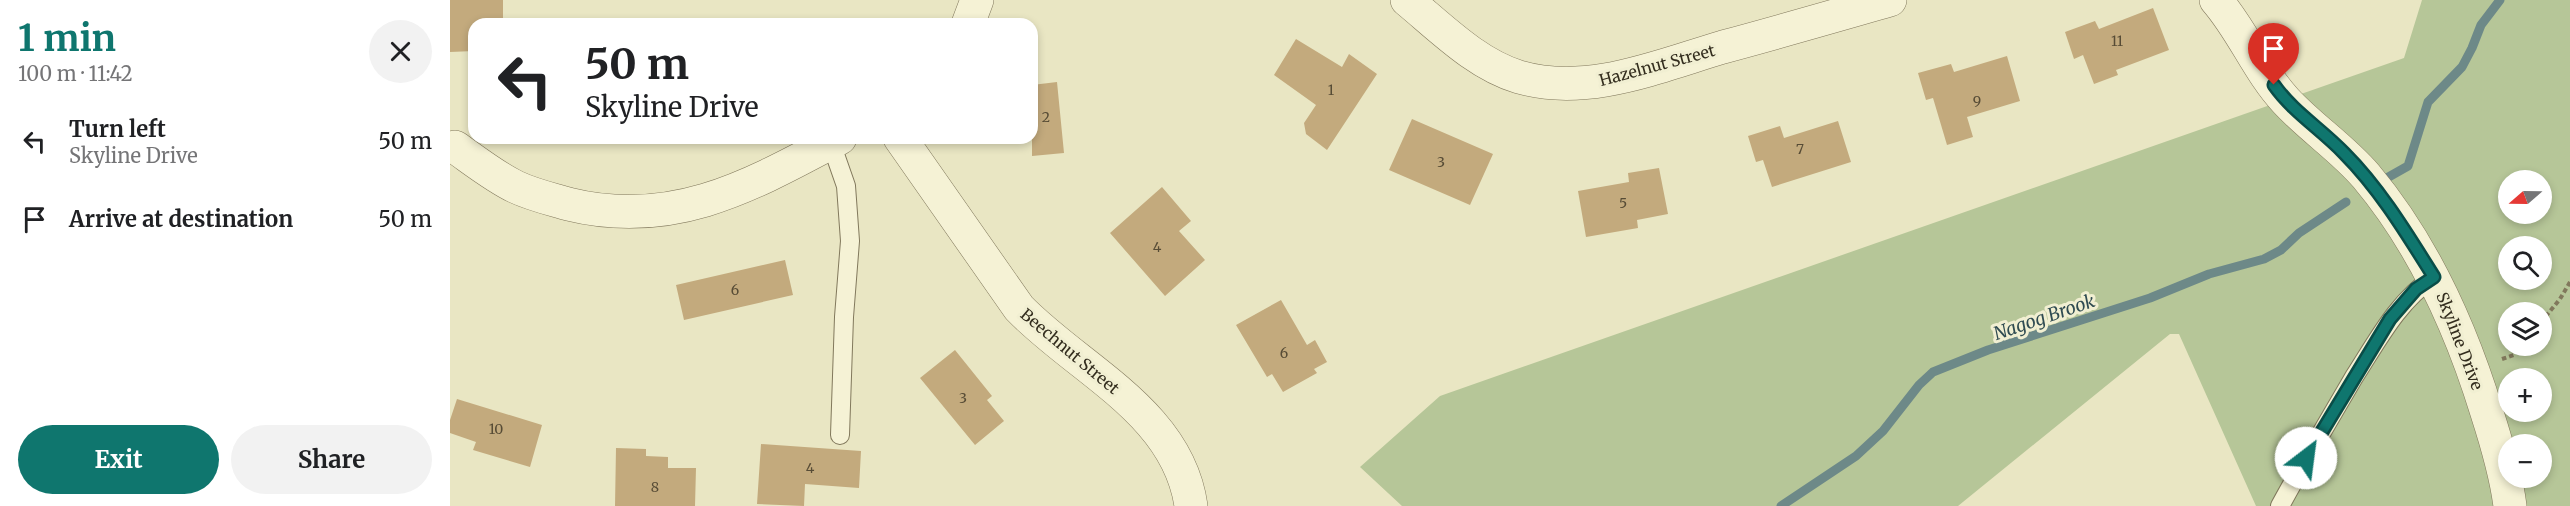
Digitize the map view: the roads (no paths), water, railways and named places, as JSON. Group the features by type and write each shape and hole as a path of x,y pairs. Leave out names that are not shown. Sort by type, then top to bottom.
{"street":[{"path":"970,18 977,0"},
{"name":"Hazelnut Street","path":"1407,0 1474,55 1495,67 1517,77 1543,83 1571,84 1627,75 1890,0"},
{"name":"Skyline Drive","path":"2216,0 2285,100 2342,151 2367,177 2434,277 2457,327 2483,400 2499,450 2510,506"},
{"path":"455,147 517,188 546,199 588,208 651,212 685,206 753,183 827,144"},
{"name":"Beechnut Street","path":"904,144 1019,308 1038,328 1122,395 1162,435 1176,458 1185,480 1191,506"}],"lane":[{"path":"836,144 846,186 850,241 844,317 840,435"},
{"path":"2280,506 2315,442 2390,319 2416,289 2434,277"}],"waterway":[{"name":"Nagog Brook","path":"2385,179 2408,166 2428,102 2462,67 2481,25 2500,0"},
{"name":"Nagog Brook","path":"1781,506 1856,456 1883,431 1919,385 1933,372 1988,350 2150,298 2209,274 2264,259 2281,250 2299,233 2346,202"}]}
